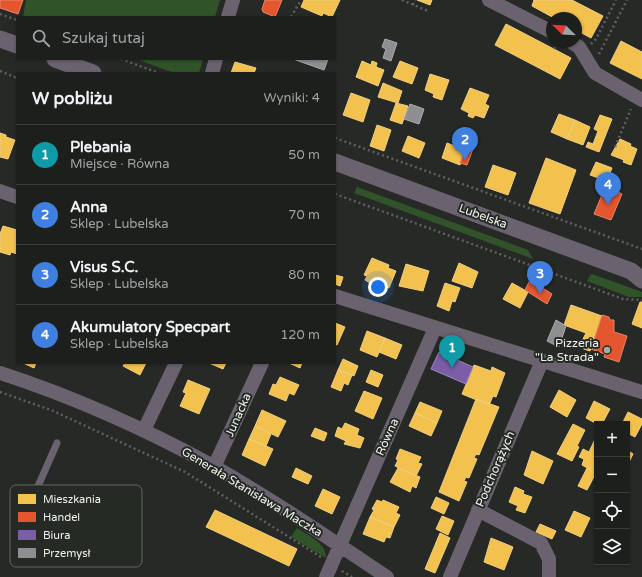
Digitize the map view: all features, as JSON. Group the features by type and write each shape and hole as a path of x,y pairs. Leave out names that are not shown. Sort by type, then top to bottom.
{"street":[{"path":"228,16 233,0"},
{"path":"489,0 546,29"},
{"path":"0,39 16,45"},
{"path":"580,48 592,62 597,75 639,98"},
{"path":"58,60 90,72"},
{"path":"212,72 216,60"},
{"name":"Lubelska","path":"336,162 638,273"},
{"path":"0,191 16,197"},
{"path":"336,296 642,392"},
{"name":"Równa","path":"326,577 435,328"},
{"name":"Podchorążych","path":"450,577 542,361"},
{"path":"144,430 176,364"},
{"name":"Junacka","path":"214,467 262,364"},
{"name":"Generała Stanisława Maczka","path":"0,373 65,396 144,430 214,467 340,545 387,577"},
{"path":"478,510 541,543 549,559 549,577"}],"lane":[{"path":"38,485 57,443"}],"path":[{"path":"292,16 300,0"},
{"path":"402,0 428,11"},
{"path":"413,5 415,0"},
{"path":"585,43 589,44 594,42 616,0"},
{"path":"592,62 627,0"},
{"path":"0,14 16,20"},
{"path":"124,60 156,72"},
{"path":"0,71 16,78"},
{"path":"615,148 639,98"},
{"path":"336,138 642,249"},
{"path":"336,194 623,300 642,300"},
{"path":"0,392 51,410 185,472 332,563 352,577"}],"green space":[{"path":"26,0 220,0 215,16 23,16"},
{"path":"139,60 203,60 199,72 171,72"},
{"path":"357,187 528,250 533,259 354,193"},
{"path":"592,274 642,292 642,297 629,297 587,281"},
{"path":"297,528 320,544 326,558 291,537"}],"building: Mieszkania":[{"path":"304,0 340,0 332,16 323,13 322,16 301,7"},
{"path":"417,0 432,0 430,5"},
{"path":"534,0 572,0 603,16 591,38 582,33 582,12 546,12 546,14 532,6"},
{"path":"506,24 546,45 546,48 552,48 571,58 560,79 495,45"},
{"path":"621,41 642,52 642,79 610,63"},
{"path":"362,61 371,65 372,61 377,63 376,67 384,70 378,86 356,77"},
{"path":"400,61 418,68 412,84 393,77"},
{"path":"235,62 256,68 254,72 231,72"},
{"path":"430,74 449,80 442,100 433,97 434,94 425,90"},
{"path":"383,83 402,91 398,103 378,97"},
{"path":"470,88 489,95 485,104 489,106 484,118 475,115 473,118 468,116 469,113 461,109"},
{"path":"351,93 370,100 363,122 343,115"},
{"path":"396,103 408,106 402,124 390,120"},
{"path":"559,114 575,120 567,139 551,132"},
{"path":"600,115 612,119 599,152 586,147 588,142 593,144 598,131 594,129"},
{"path":"575,120 590,127 583,145 567,139"},
{"path":"377,125 391,130 384,151 370,146"},
{"path":"0,133 15,140 8,159 0,157"},
{"path":"408,136 425,143 419,158 402,151"},
{"path":"620,139 631,144 630,146 637,149 631,165 623,162 624,160 611,155"},
{"path":"447,143 465,150 460,165 442,158"},
{"path":"546,158 576,170 560,214 529,203"},
{"path":"596,162 612,168 607,181 590,175"},
{"path":"493,165 516,173 508,195 485,187"},
{"path":"3,226 16,230 16,254 11,252 10,255 0,252 0,234"},
{"path":"372,258 389,265 388,268 396,271 389,288 382,285 380,289 365,280 367,276 364,275"},
{"path":"459,263 478,272 472,288 452,281"},
{"path":"406,264 429,271 423,291 399,286"},
{"path":"336,275 343,277 340,286 336,284"},
{"path":"445,283 460,288 455,302 452,301 449,311 437,306"},
{"path":"512,283 528,292 520,308 503,299"},
{"path":"640,302 642,302 642,328 632,324"},
{"path":"571,305 602,316 590,351 581,348 582,346 580,345 586,333 564,325"},
{"path":"336,323 345,327 336,344"},
{"path":"367,331 385,338 377,357 360,350"},
{"path":"385,338 402,345 396,359 379,352"},
{"path":"343,359 358,366 354,376 338,370"},
{"path":"25,364 36,364 34,368"},
{"path":"124,364 146,364 140,375 123,366"},
{"path":"211,364 226,364 223,369"},
{"path":"291,364 302,364 300,368"},
{"path":"474,365 491,371 492,367 505,373 496,397 493,396 489,405 462,394"},
{"path":"338,370 352,375 348,385 344,383 341,391 331,387"},
{"path":"371,370 383,375 378,387 366,382"},
{"path":"280,377 299,385 294,395 289,393 286,401 269,394 273,384 276,385"},
{"path":"188,380 210,389 199,414 180,406 186,393 183,392"},
{"path":"559,390 576,400 567,417 550,407"},
{"path":"364,391 382,398 373,419 355,411"},
{"path":"476,399 499,407 479,455 476,454 474,458 477,459 469,478 466,477 464,481 467,482 459,501 439,492"},
{"path":"594,401 610,409 604,421 594,421 594,422 586,418"},
{"path":"420,402 442,411 437,423 415,413"},
{"path":"262,410 286,421 278,437 255,426"},
{"path":"628,412 642,419 642,424 635,437 630,434 630,421 624,421"},
{"path":"415,413 437,423 431,436 409,426"},
{"path":"345,423 359,429 357,435 364,438 360,448 344,444 346,441 335,436 338,427 342,429"},
{"path":"573,424 585,430 572,461 557,454"},
{"path":"255,426 271,434 266,446 249,439"},
{"path":"315,428 327,433 324,441 311,436"},
{"path":"249,439 273,449 265,466 242,455"},
{"path":"594,441 593,471 582,465 584,459 579,457 583,449 589,452"},
{"path":"400,449 421,457 418,463 422,464 416,476 395,466"},
{"path":"532,451 553,461 543,484 524,475"},
{"path":"630,452 633,454 630,460"},
{"path":"296,468 312,476 308,484 292,477"},
{"path":"398,468 420,477 416,488 412,486 410,492 390,482"},
{"path":"587,468 594,472 594,477 587,490 578,486"},
{"path":"515,487 524,491 523,494 532,497 525,513 516,510 518,506 509,502"},
{"path":"323,489 340,497 332,514 315,506"},
{"path":"436,497 449,503 444,514 431,508"},
{"path":"377,500 382,502 383,500 399,507 396,513 400,515 394,527 370,517"},
{"path":"215,510 297,549 289,566 206,527"},
{"path":"574,511 590,518 581,537 565,530"},
{"path":"442,516 454,521 448,535 436,529"},
{"path":"370,517 394,527 390,538 386,537 384,542 363,534"},
{"path":"540,524 556,531 552,539 536,532"},
{"path":"440,533 450,538 435,573 425,569"},
{"path":"491,538 513,547 504,570 484,562"}],"building: Handel":[{"path":"0,0 23,0 18,14 0,8"},
{"path":"265,0 282,0 275,16 263,12 262,9"},
{"path":"467,147 473,149 467,165 460,163"},
{"path":"612,189 622,194 611,220 594,214 604,190 610,193"},
{"path":"530,280 552,294 547,304 525,290"},
{"path":"602,315 609,317 610,320 614,320 614,332 627,336 619,362 604,357 605,354 591,349"}],"building: Biura":[{"path":"439,352 473,367 466,384 431,369"}],"building: Przemysł":[{"path":"385,39 397,43 391,61 383,58 386,49 382,47"},
{"path":"296,60 328,60 324,70"},
{"path":"410,104 424,109 419,124 404,119"},
{"path":"556,320 566,326 559,347 547,341"}],"place":[{"name":"Anna","path":"465,160"},
{"name":"Akumulatory Specpart","path":"608,205"},
{"name":"Visus S.C.","path":"540,294"},
{"name":"Pizzeria \"La Strada\"","path":"607,350"},
{"name":"Plebania","path":"452,368"}]}
